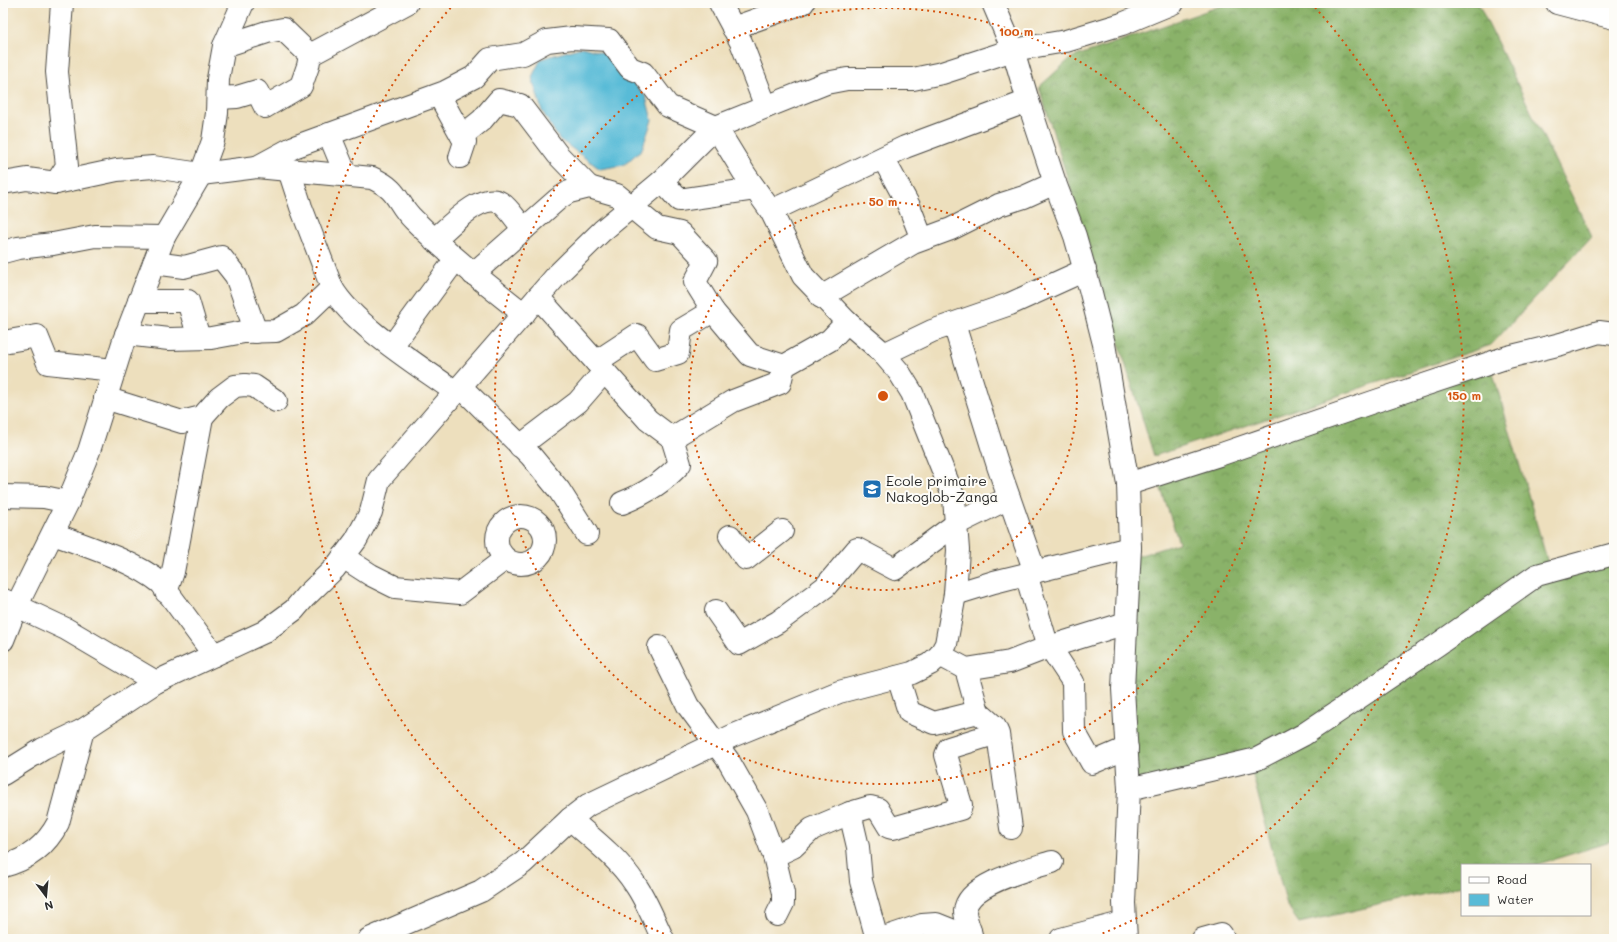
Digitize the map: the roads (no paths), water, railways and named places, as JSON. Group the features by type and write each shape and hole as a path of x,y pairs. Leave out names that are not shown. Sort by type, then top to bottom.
{"street":[{"path":"56,183 66,166 57,72 62,3"},
{"path":"3,640 10,602 54,534 89,451 126,334 164,237 201,174 213,140 218,98 218,79 224,46 243,3"},
{"path":"310,55 407,3"},
{"path":"720,3 733,28 766,107"},
{"path":"733,28 803,3"},
{"path":"993,3 1013,50 1028,101 1055,183 1075,236 1085,270 1104,344 1128,484 1130,548 1123,689 1129,789 1126,835 1126,931 1061,939"},
{"path":"3,774 42,749 82,730 156,682 264,632 294,610 305,597 335,568 356,540 371,512 379,480 459,390 558,274 602,231 662,181 716,128 826,83 848,79 913,79 942,73 1013,50 1066,41 1122,24 1173,3"},
{"path":"1557,3 1614,18"},
{"path":"224,46 267,32 283,29 310,55"},
{"path":"257,167 294,147 438,95 474,77 490,59 523,54 547,41 572,38 609,40 630,68 643,73 668,106 716,128 771,211 799,269 821,297 884,354 899,372 912,393 954,498 958,550 954,594 946,644 940,655 930,664 898,677 839,692 715,743 588,805 570,819 523,863 481,891 369,939"},
{"path":"218,98 237,98 257,91 265,107 301,86 310,55"},
{"path":"438,95 461,146 499,100 520,105 558,155 589,187 617,195 658,228 680,233 706,261 695,282 713,311 750,355 784,366"},
{"path":"771,211 905,147 1028,101"},
{"path":"329,134 346,175"},
{"path":"883,158 909,206 922,239"},
{"path":"3,183 27,179 56,183 117,170 153,167 201,174 257,167 372,178 386,184 395,193 412,219 455,260 524,314"},
{"path":"289,170 301,207 332,288 338,299 371,330 392,346 459,390 520,446 559,490 587,534"},
{"path":"662,181 679,200 755,188"},
{"path":"821,297 912,243 951,229 999,204 1024,197 1055,183"},
{"path":"473,274 569,192 589,187"},
{"path":"434,240 477,204 493,200 502,204 524,229"},
{"path":"3,252 18,248 53,244 95,236 164,237"},
{"path":"154,263 184,267 222,257 236,276 256,332"},
{"path":"392,346 455,260"},
{"path":"884,354 932,331 1010,304 1085,270"},
{"path":"126,334 169,339 199,338 276,331 304,315 332,288"},
{"path":"538,297 648,420 672,438 680,464 666,479 622,503"},
{"path":"139,301 188,301 199,338"},
{"path":"520,446 578,402 600,367 637,335 655,360 678,353 681,330 713,311"},
{"path":"672,438 733,401 780,383 784,366 830,340 847,322"},
{"path":"954,324 1010,498 1046,641 1073,682 1074,731 1092,763 1127,748"},
{"path":"1128,484 1219,456 1372,402 1508,357 1561,344 1599,332 1614,334"},
{"path":"3,342 37,336 48,363 114,370"},
{"path":"166,592 173,572 202,417 219,398 235,386 254,386 276,401"},
{"path":"105,398 182,422 202,417"},
{"path":"3,496 44,497 68,502"},
{"path":"716,611 739,644 778,622 825,587 857,549 895,569 956,524 1010,498"},
{"path":"540,525 567,503"},
{"path":"519,516 535,520 540,525 545,540 544,548 534,560 519,564 505,559 497,545 496,536 504,522 519,516"},
{"path":"730,536 746,560 782,531"},
{"path":"54,534 145,572 161,583 166,592 214,655"},
{"path":"954,594 1130,548"},
{"path":"1129,789 1257,759 1303,735 1538,575 1614,554"},
{"path":"343,557 371,575 394,587 460,593 505,559"},
{"path":"10,602 66,629 156,682"},
{"path":"940,655 966,669 1010,662 1049,647 1126,623"},
{"path":"659,647 688,706 728,760 757,812 774,856 783,893 783,902 777,915"},
{"path":"966,669 978,712 995,727 997,733 1011,828"},
{"path":"898,677 909,712 934,723 978,712"},
{"path":"3,866 34,853 47,841 54,831 58,823 82,730"},
{"path":"774,856 790,849 812,829 850,813 870,807 878,809 889,827 893,828 960,809 961,805 946,755 947,751 949,748 997,733"},
{"path":"850,813 858,847 862,881 877,939"},
{"path":"570,819 614,858 636,884 663,939"},
{"path":"881,939 922,925 936,924 956,932 971,935 965,912 967,902 977,891 988,884 1052,862"},
{"path":"1203,939 1221,934 1224,939"}],"water":[{"path":"582,47 607,54 646,97 652,120 642,149 624,165 600,169 559,139 542,111 532,77 541,59"}],"place":[{"name":"Ecole primaire Nakoglob-Zanga","path":"872,489"}]}
